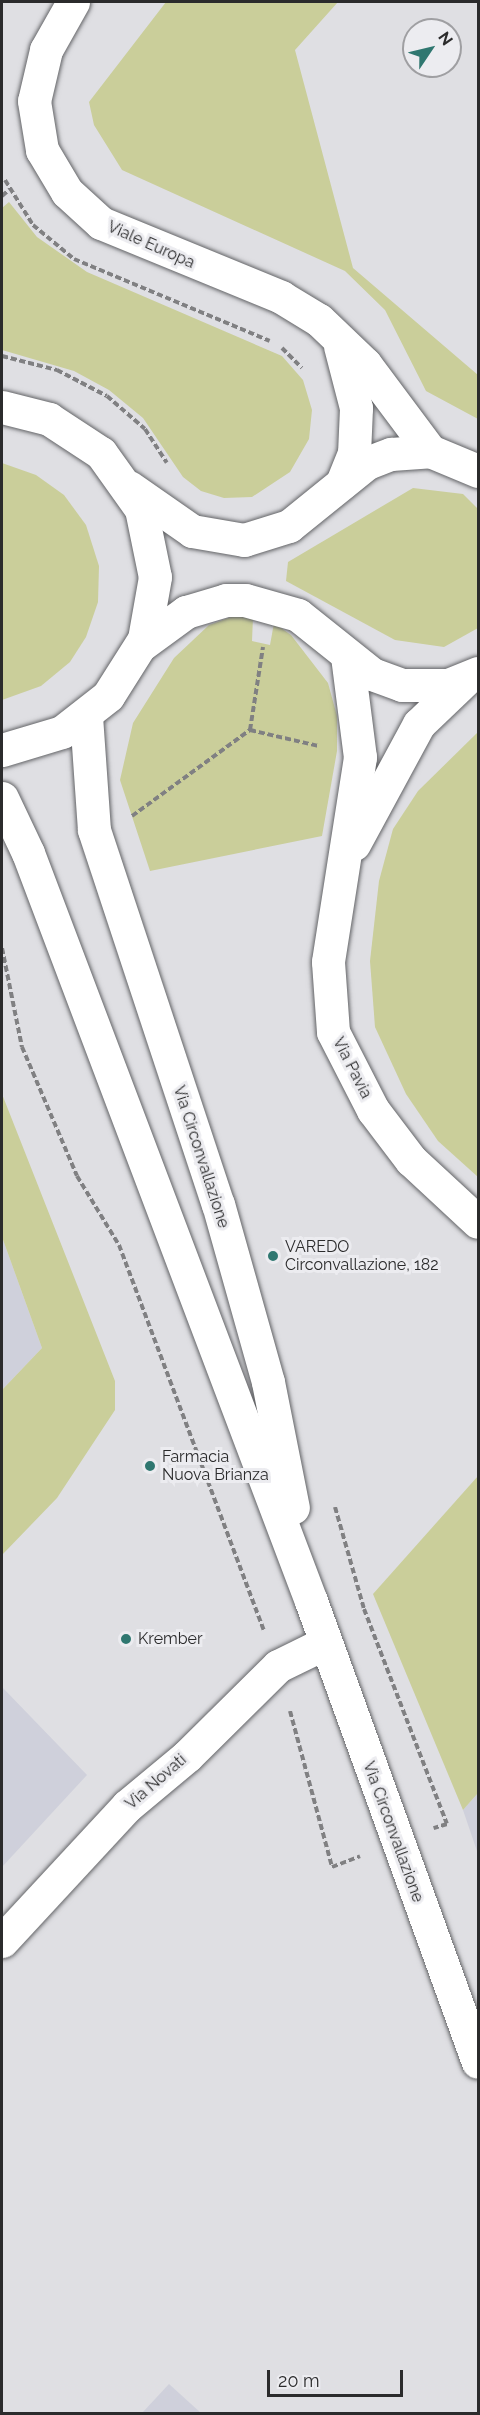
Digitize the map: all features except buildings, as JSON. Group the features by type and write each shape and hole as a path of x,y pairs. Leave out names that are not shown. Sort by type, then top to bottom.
{"street":[{"name":"Viale Europa","path":"72,2 46,50 34,101 42,150 67,192 101,223 281,297 331,329 365,364 430,451"},
{"path":"331,329 350,371 356,408 354,453 342,483"},
{"path":"2,407 49,419 76,434 101,453 129,487 146,522 154,559 152,609 141,645 117,687 86,716 41,741 2,750"},
{"path":"129,487 192,531 244,540 290,526 342,483 379,458 430,451 478,471"},
{"path":"141,645 186,612 226,600 245,600 298,615 372,674 402,685 472,676"},
{"name":"Via Pavia","path":"347,656 360,757 339,872 328,962 333,1032 373,1110 411,1160 478,1222"},
{"name":"Via Pavia","path":"339,872 419,724 472,676"},
{"name":"Via Circonvallazione","path":"86,716 94,830 218,1204 267,1382 311,1601"},
{"name":"Via Circonvallazione","path":"2,798 28,853 311,1601 478,2062"},
{"name":"Via Novati","path":"2,1941 127,1806 187,1756 278,1666 325,1643"}],"path":[{"path":"5,180 9,190 33,225 74,259 274,343 308,378"},
{"path":"2,196 9,190"},
{"path":"2,356 57,370 107,396 145,429 171,469"},
{"path":"94,830 135,815 250,730 360,757"}],"shaded area":[{"path":"2,1237 42,1348 2,1390"},
{"path":"2,1687 87,1775 2,1867"},
{"path":"478,1793 478,1854 463,1810"},
{"path":"169,2384 201,2413 142,2413"}],"green space":[{"path":"166,2 338,2 295,50 353,268 478,375 478,419 426,391 385,310 345,271 122,170 94,125 89,102"},
{"path":"9,202 37,237 87,272 282,356 303,380 312,410 309,439 290,472 252,497 224,498 201,491 183,477 143,418 109,390 74,371 2,350 2,208"},
{"path":"2,463 36,475 64,495 86,525 99,566 98,602 86,637 70,662 41,686 2,700"},
{"path":"413,488 463,494 478,509 478,628 444,647 395,640 286,581 288,562"},
{"path":"237,615 253,617 252,641 270,645 274,623 291,635 328,683 337,716 337,751 322,836 150,871 120,780 133,723 174,658 209,625"},
{"path":"478,732 478,1177 438,1141 406,1094 375,1027 370,961 379,881 393,829 418,791"},
{"path":"2,1094 115,1381 115,1410 57,1498 2,1555 2,1390 42,1348 2,1237"},
{"path":"478,1476 478,1793 463,1810 373,1594"}],"place":[{"name":"VAREDO Circonvallazione, 182","path":"273,1256"},
{"name":"Farmacia Nuova Brianza","path":"150,1466"},
{"name":"Krember","path":"126,1639"}]}
